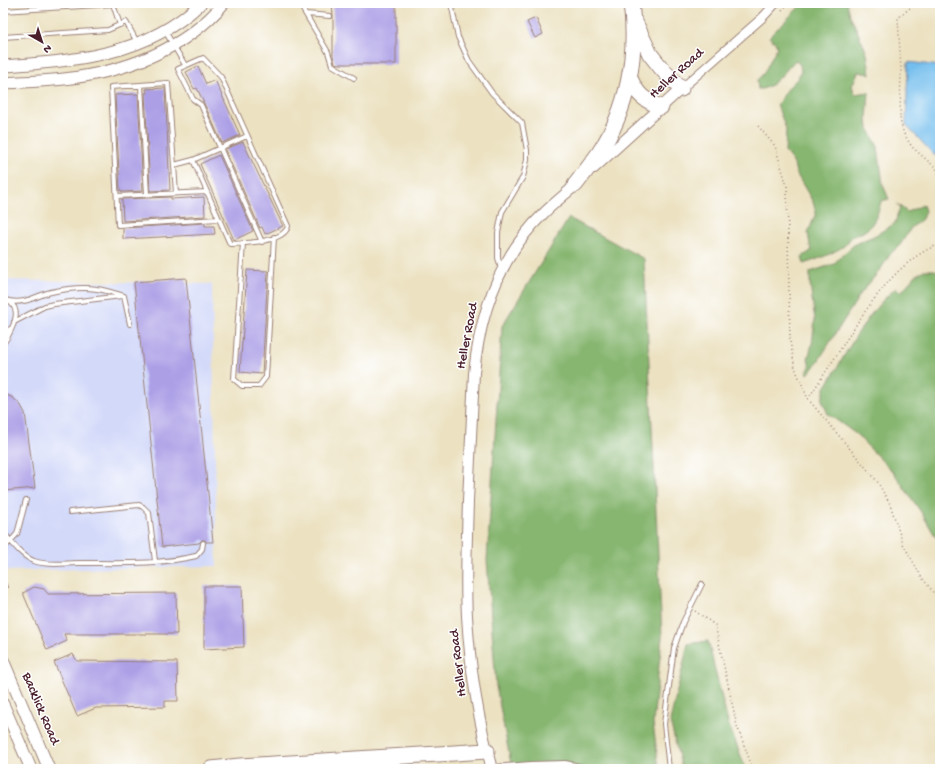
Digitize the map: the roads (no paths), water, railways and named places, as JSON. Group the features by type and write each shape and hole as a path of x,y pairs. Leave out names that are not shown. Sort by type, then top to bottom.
{"highway":[{"path":"575,185 599,152 622,105 630,78 633,56 632,10"},
{"path":"632,10 650,54 681,89"},
{"path":"630,78 635,89 640,95 661,107"},
{"path":"211,769 487,751"}],"main road":[{"path":"3,66 71,61 111,52 138,43 166,31 201,3"},
{"path":"3,83 52,80 94,74 138,62 174,46 203,25 224,3"},
{"name":"Backlick Road","path":"3,660 49,769"},
{"path":"3,704 31,769"}],"street":[{"name":"Heller Road","path":"491,768 477,701 471,657 467,616 466,573 476,349 482,320 492,292 502,270 518,242 542,215 776,3"}],"lane":[{"path":"3,11 113,3 120,25"},
{"path":"299,3 328,52 332,65 354,78"},
{"path":"450,3 458,37 469,60 492,93 522,123 527,150 527,160 523,177 502,212 498,258 502,270"},
{"path":"306,14 330,16"},
{"path":"3,37 108,30 126,22 138,43"},
{"path":"166,31 185,65"},
{"path":"193,160 230,244 262,242 284,234 287,231 288,226 221,77 202,58 178,69 193,99 201,105 262,242"},
{"path":"176,193 168,83 111,87 118,225 218,219"},
{"path":"141,85 146,194"},
{"path":"174,165 193,160 248,136"},
{"path":"117,196 207,192"},
{"path":"243,243 234,379 242,386 259,386 266,377 274,238"},
{"path":"3,298 9,301 17,302 27,301 49,292 88,289 98,289 124,296"},
{"path":"14,322 45,306 124,296"},
{"path":"124,296 130,324"},
{"path":"3,344 16,318 15,309 9,301"},
{"path":"3,333 12,327"},
{"path":"3,549 17,534 26,500"},
{"path":"70,512 139,505 143,507 149,513 156,561"},
{"path":"3,532 25,556 36,562 42,563 120,563 156,561 196,556 202,549 203,543"},
{"path":"669,769 664,724 674,648 683,622 702,584"},
{"path":"491,768 565,762 594,769"}],"water":[{"path":"908,62 940,66 940,140 935,156 906,125"}]}
